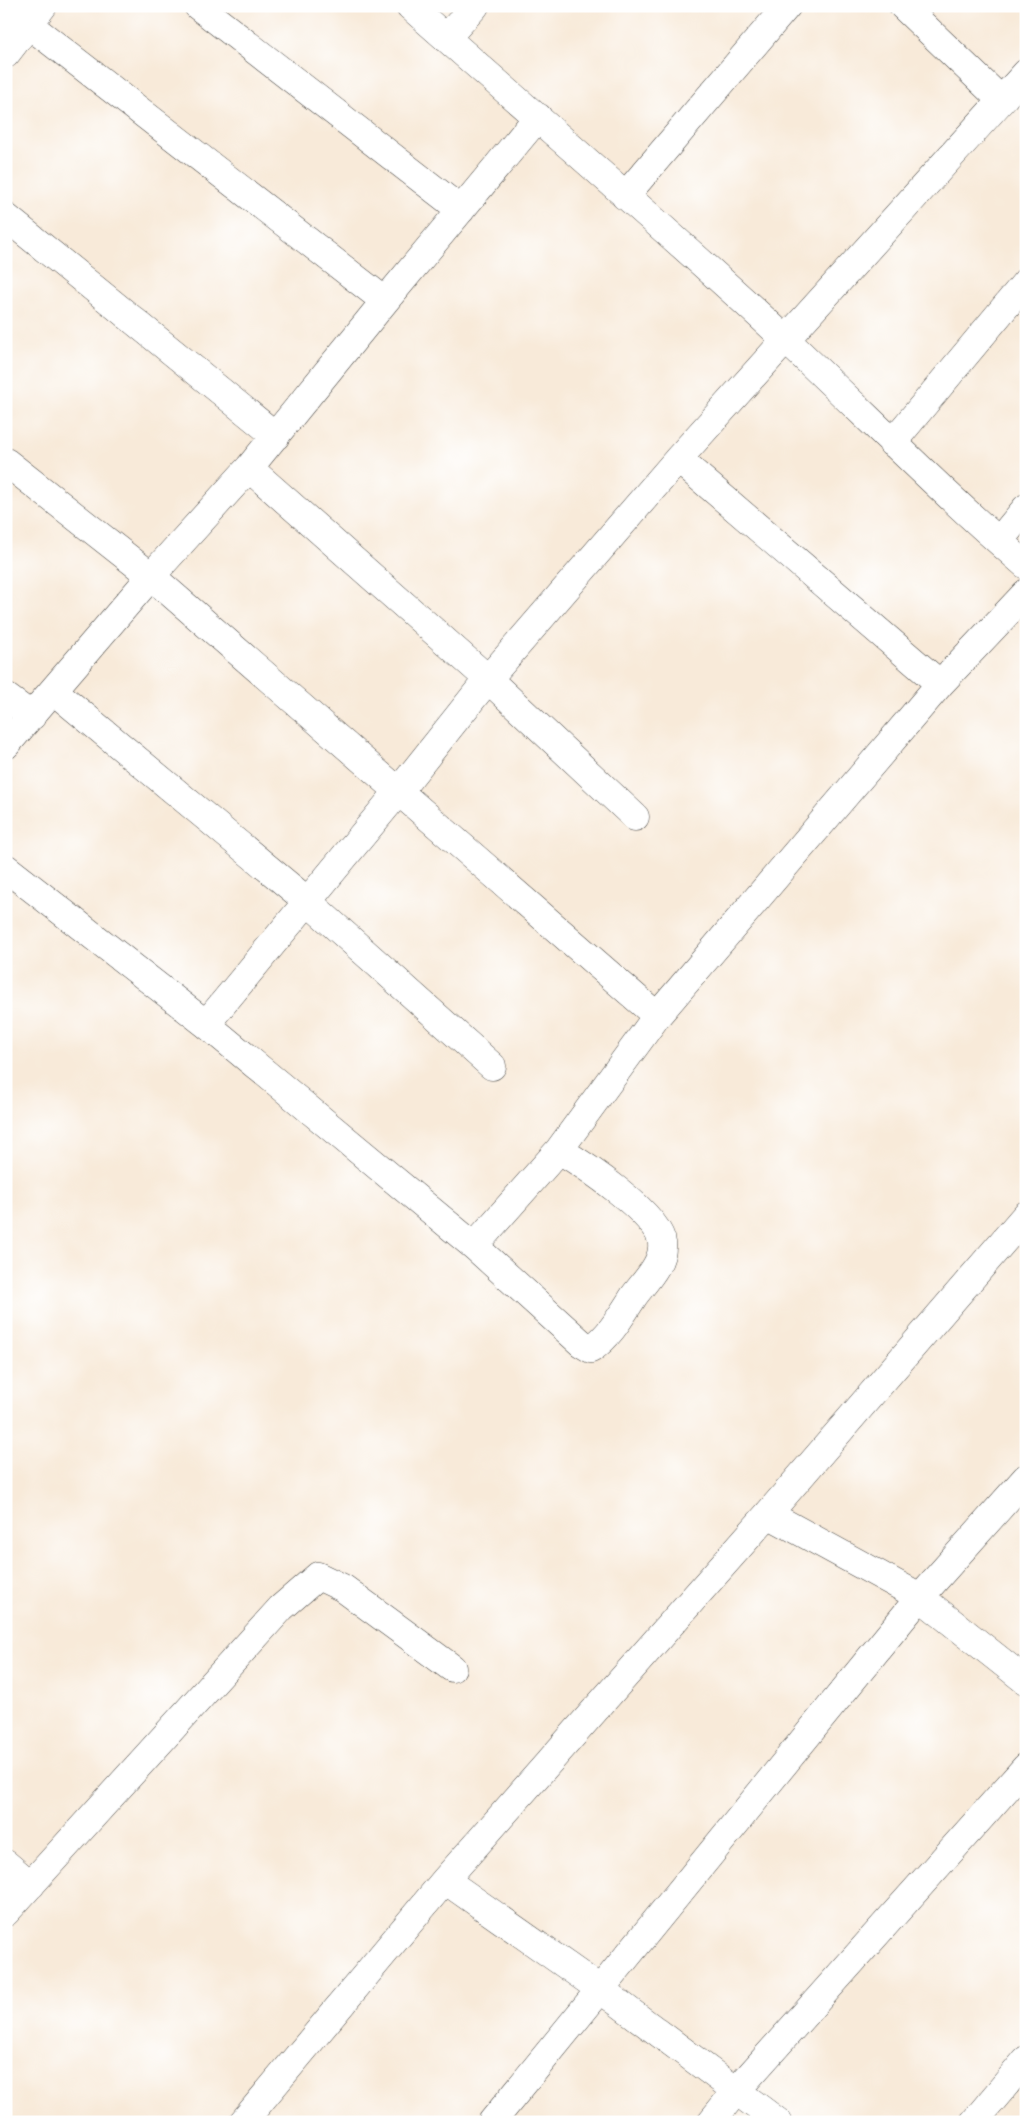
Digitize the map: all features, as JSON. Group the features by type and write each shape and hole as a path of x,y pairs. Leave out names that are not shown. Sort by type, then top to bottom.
{"street":[{"path":"198,6 461,210"},
{"path":"410,6 538,117 785,339 892,443 1026,565"},
{"path":"446,38 475,6"},
{"path":"625,196 787,6"},
{"path":"903,6 1001,100"},
{"path":"6,7 36,16 385,301"},
{"path":"6,54 36,16"},
{"path":"206,1024 306,900 398,792 488,679 678,458 1026,73"},
{"path":"6,745 152,576 249,468 538,117"},
{"path":"6,217 276,436"},
{"path":"892,443 1026,282"},
{"path":"678,458 940,684"},
{"path":"6,462 152,576 657,1016"},
{"path":"249,468 488,679 635,817"},
{"path":"999,542 1026,508"},
{"path":"474,1246 559,1150 657,1016 940,684 1026,593"},
{"path":"54,691 306,900 492,1066"},
{"path":"6,696 32,716"},
{"path":"6,868 206,1024 474,1246 581,1343 591,1349 605,1339 659,1261 662,1242 654,1226 619,1190 585,1165 559,1150"},
{"path":"243,2122 445,1880 768,1514 1026,1214"},
{"path":"492,2122 920,1597 1026,1478"},
{"path":"768,1514 920,1597 1026,1681"},
{"path":"6,1912 281,1608 318,1576 343,1588 452,1668"},
{"path":"712,2122 736,2091 1026,1767"},
{"path":"6,1864 31,1885"},
{"path":"445,1880 600,1989 778,2122"},
{"path":"974,2122 1026,2060"}]}
